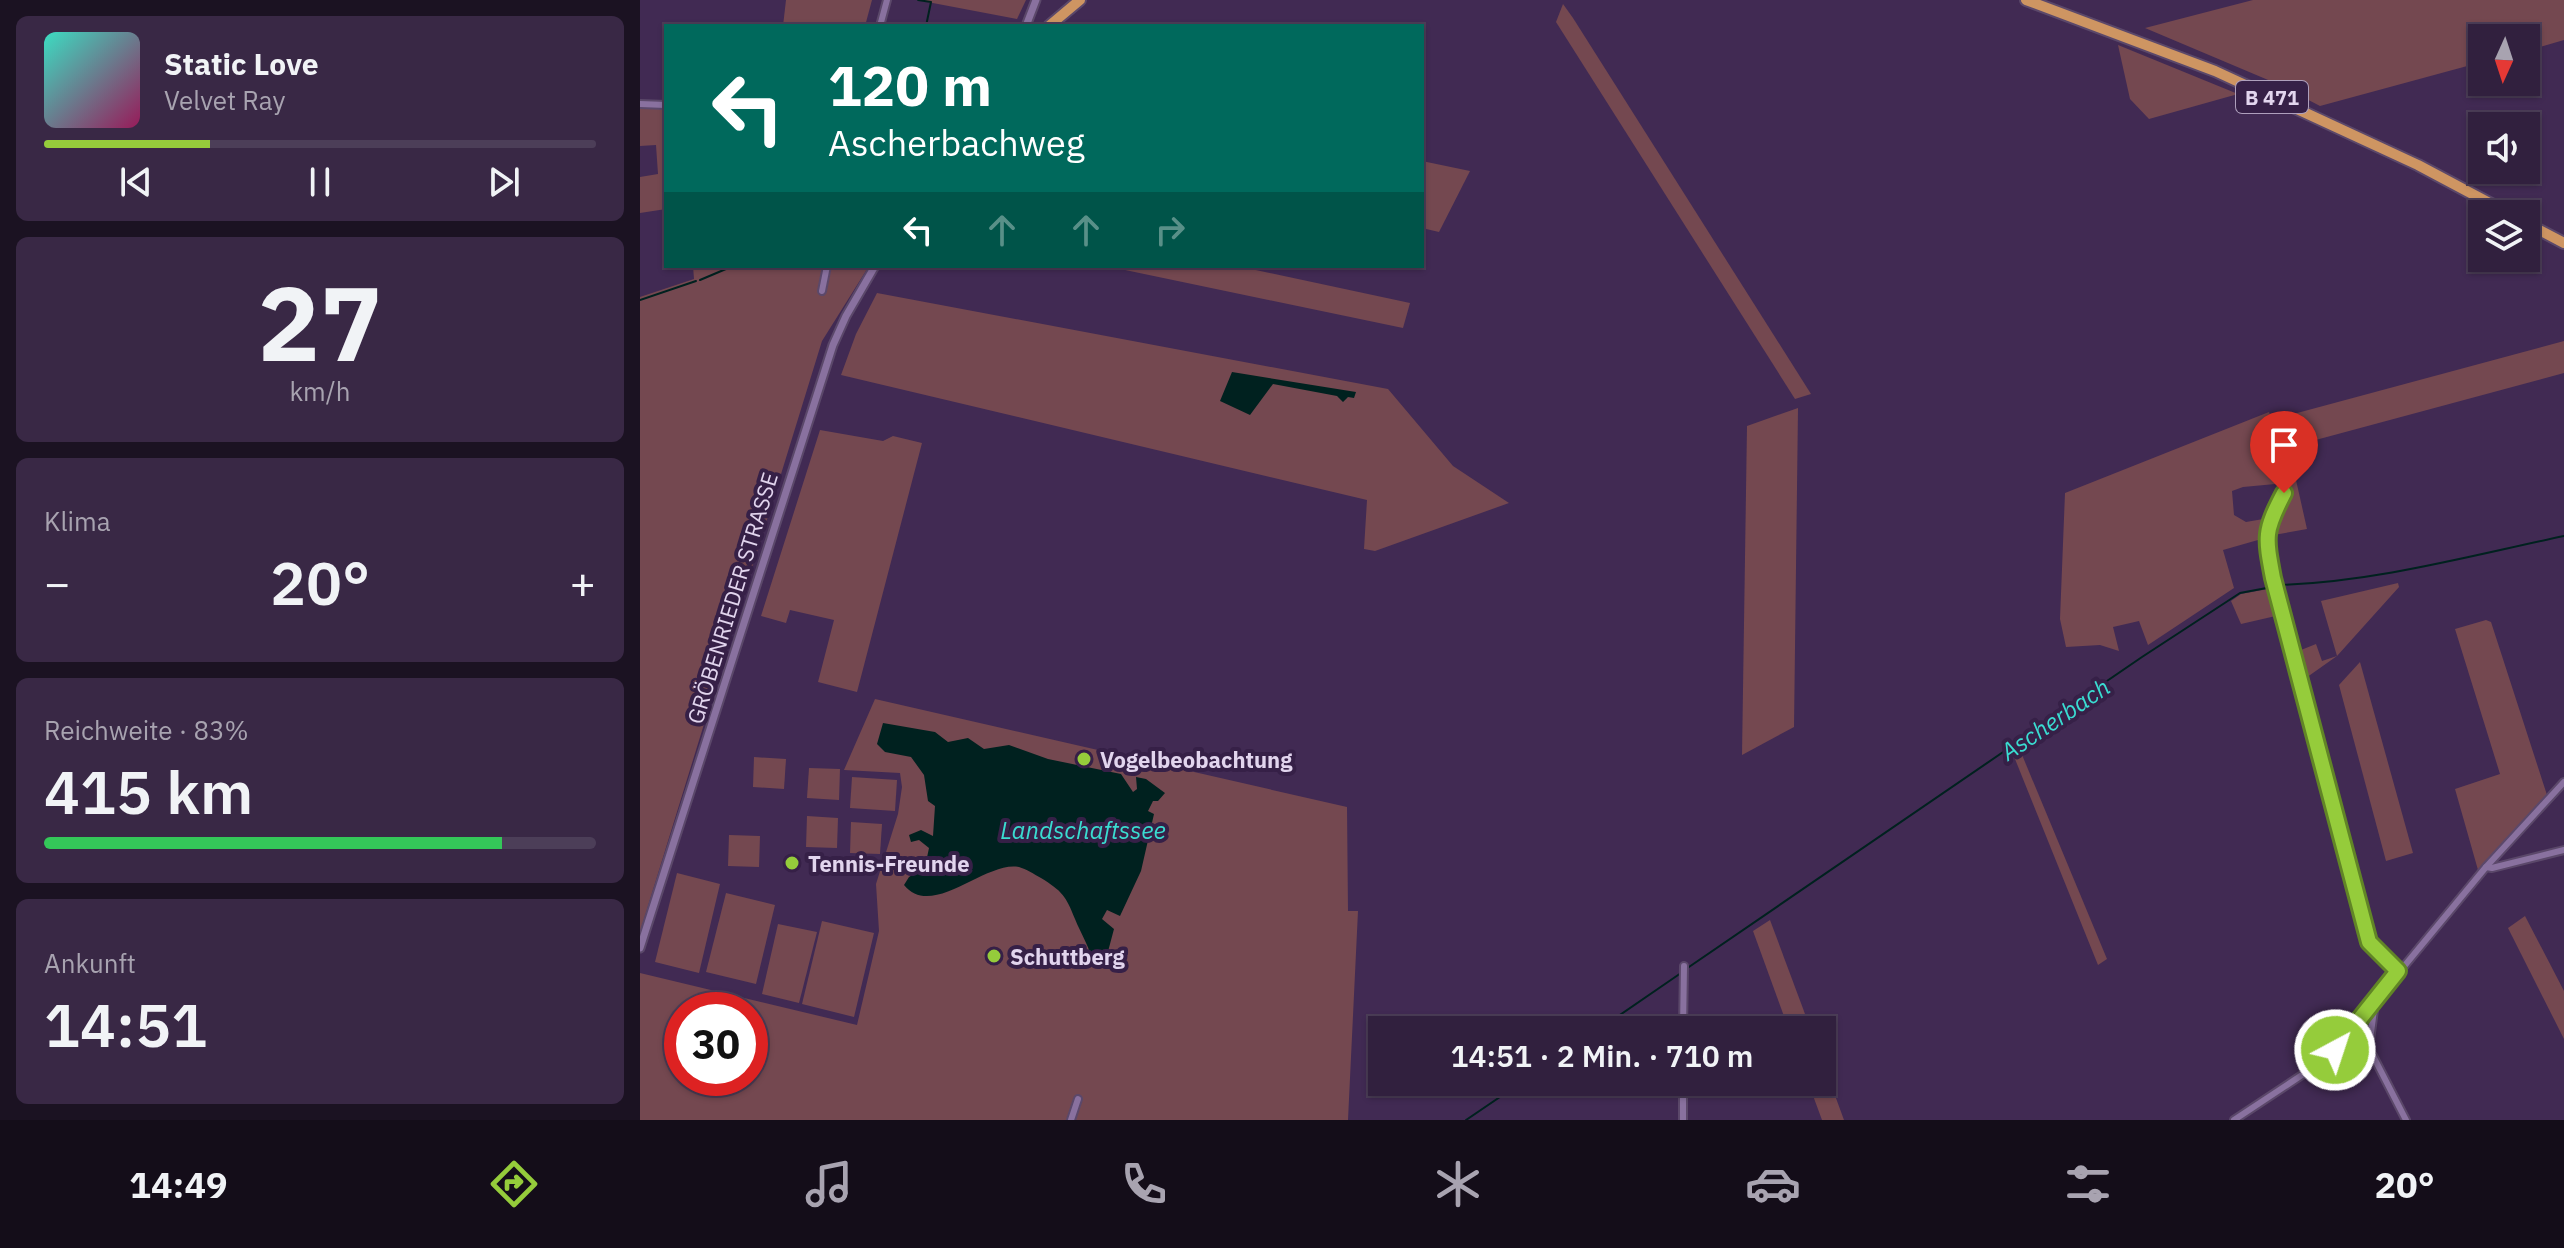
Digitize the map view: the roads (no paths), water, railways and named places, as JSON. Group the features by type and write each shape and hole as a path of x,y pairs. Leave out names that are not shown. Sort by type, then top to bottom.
{"highway":[{"path":"1051,24 1080,0"},
{"name":"B 471","path":"2026,0 2215,71 2405,159 2483,200"},
{"path":"2540,230 2564,243"}],"street":[{"path":"881,24 887,0"},
{"path":"1027,24 1036,0"},
{"path":"640,104 664,105"},
{"path":"822,291 827,268"},
{"name":"GRÖBENRIEDER STRASSE","path":"640,948 833,345 874,268"},
{"path":"2284,493 2268,523 2266,537 2276,586 2369,942 2398,971"},
{"path":"2234,1120 2322,1061 2486,867 2564,782"},
{"path":"2486,867 2564,850"},
{"path":"1683,1016 1684,970"},
{"path":"2375,1002 2369,1048 2406,1120"},
{"path":"1683,1096 1683,1120"},
{"path":"1071,1120 1078,1099"}],"water":[{"path":"1232,372 1356,392 1354,398 1348,397 1343,402 1337,396 1273,384 1250,415 1220,401"},
{"name":"Landschaftssee","path":"883,723 935,732 948,742 968,738 984,749 1009,745 1048,759 1121,774 1133,792 1137,789 1136,777 1146,779 1165,793 1158,801 1153,801 1148,811 1154,814 1141,871 1120,916 1107,910 1102,919 1114,929 1106,959 1100,965 1093,965 1069,905 1059,891 1024,869 1006,867 944,893 929,896 916,894 904,885 909,877 925,867 929,848 919,840 911,842 909,835 921,830 933,836 935,806 928,801 924,775 911,757 885,752 877,744"}],"waterway":[{"path":"918,0 931,2 926,24"},
{"path":"700,280 728,268"},
{"path":"640,300 696,281"},
{"name":"Ascherbach","path":"2278,585 2386,573 2564,536"},
{"name":"Ascherbach","path":"1686,969 2240,593 2272,587"},
{"name":"Ascherbach","path":"1618,1016 1681,973"},
{"name":"Ascherbach","path":"1466,1120 1501,1096"}],"place":[{"name":"Vogelbeobachtung","path":"1084,759"},
{"name":"Tennis-Freunde","path":"792,863"},
{"name":"Schuttberg","path":"994,956"}]}
